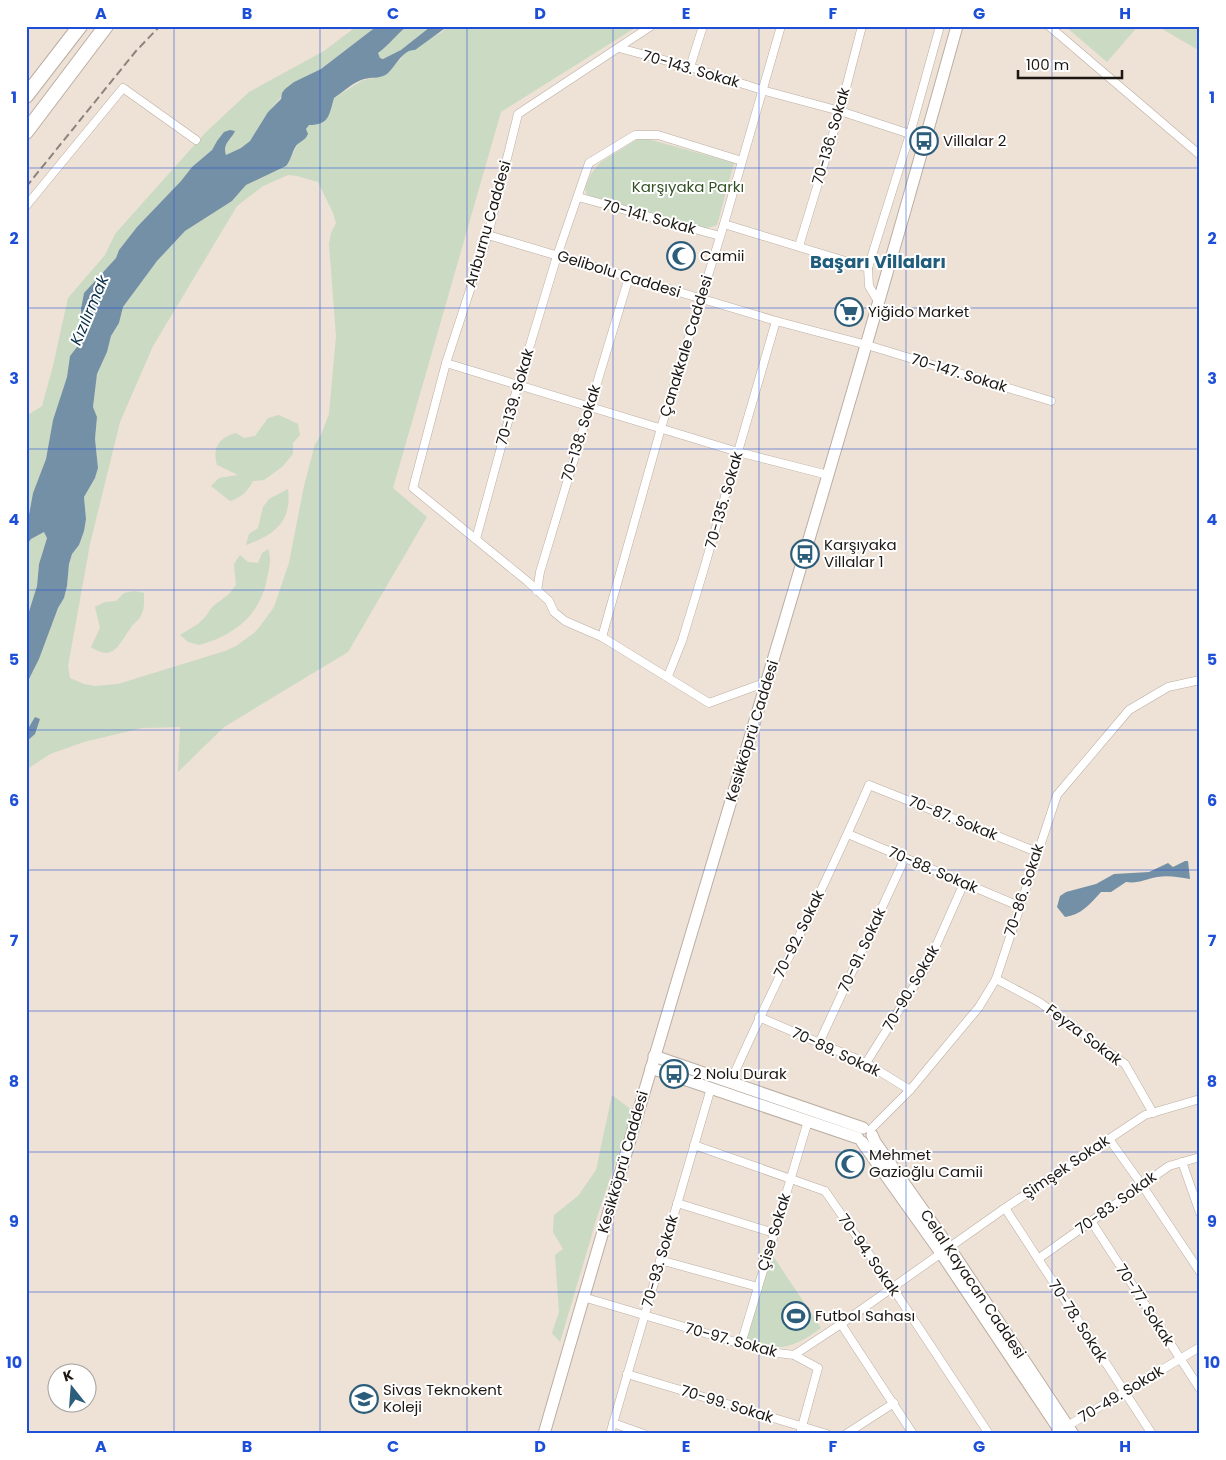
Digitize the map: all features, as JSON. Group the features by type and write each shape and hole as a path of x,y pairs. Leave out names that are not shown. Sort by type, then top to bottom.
{"highway":[{"path":"26,96 80,26"},
{"path":"26,132 106,26"}],"street":[{"name":"Arıburnu Caddesi","path":"476,539 413,488 446,364 488,234 518,114 651,26"},
{"path":"690,67 703,26"},
{"name":"Çanakkale Caddesi","path":"602,638 660,428 724,224 781,26"},
{"name":"70-136. Sokak","path":"799,246 840,111 862,26"},
{"path":"879,303 869,286 868,268 910,134 940,26"},
{"name":"Kesikköprü Caddesi","path":"544,1434 650,1068 867,345 957,26"},
{"path":"1049,26 1200,155"},
{"name":"70-143. Sokak","path":"619,48 840,111 910,134"},
{"path":"26,206 123,88 196,140"},
{"path":"910,134 927,133"},
{"path":"910,134 924,145"},
{"name":"70-139. Sokak","path":"476,539 518,385 557,256 589,163 635,135 658,135 742,161"},
{"name":"70-141. Sokak","path":"578,197 720,236"},
{"path":"724,224 868,268"},
{"name":"Gelibolu Caddesi","path":"488,234 776,322 867,345"},
{"name":"70-138. Sokak","path":"537,591 540,572 629,277"},
{"name":"70-135. Sokak","path":"668,676 682,641 776,322"},
{"name":"70-147. Sokak","path":"867,345 1052,401"},
{"path":"446,364 738,452 828,474"},
{"path":"476,539 549,602 554,612 565,621 602,638 668,676 709,703 767,682"},
{"name":"70-86. Sokak","path":"865,1135 910,1090 978,1007 996,979 1057,795 1129,710 1168,687 1200,680"},
{"name":"70-87. Sokak","path":"868,785 1037,852"},
{"name":"70-92. Sokak","path":"730,1083 759,1017 848,834 868,785"},
{"name":"70-88. Sokak","path":"848,834 1019,906"},
{"name":"70-91. Sokak","path":"819,1042 905,858"},
{"name":"70-90. Sokak","path":"866,1063 928,964 964,883"},
{"name":"Feyza Sokak","path":"996,979 1039,1002 1125,1064 1153,1113"},
{"name":"70-89. Sokak","path":"759,1017 866,1063 910,1090"},
{"path":"654,1056 865,1135"},
{"path":"650,1068 808,1121 865,1135"},
{"name":"70-93. Sokak","path":"610,1434 711,1088"},
{"name":"Şimşek Sokak","path":"945,1250 1145,1115 1200,1099"},
{"name":"Çise Sokak","path":"741,1344 808,1121"},
{"name":"Celal Kayacan Caddesi","path":"865,1135 875,1142 1063,1431"},
{"path":"1109,1139 1200,1272"},
{"name":"70-94. Sokak","path":"694,1145 824,1191 892,1287 989,1434"},
{"name":"70-83. Sokak","path":"1038,1260 1169,1166 1200,1157"},
{"path":"1182,1162 1200,1213"},
{"path":"677,1203 774,1233"},
{"name":"70-78. Sokak","path":"1005,1208 1152,1434"},
{"name":"70-77. Sokak","path":"1091,1221 1200,1389"},
{"name":"70-97. Sokak","path":"583,1297 769,1352 794,1355 945,1250"},
{"path":"660,1260 758,1287"},
{"path":"841,1324 913,1434"},
{"name":"70-49. Sokak","path":"1063,1431 1123,1392 1200,1347"},
{"path":"794,1355 818,1368 802,1430"},
{"name":"70-99. Sokak","path":"627,1374 802,1430 827,1434"},
{"path":"846,1434 894,1403"},
{"path":"613,1424 644,1434"}],"green space":[{"path":"357,26 377,26 321,69 294,82 268,112 250,141 241,148 226,155 225,147 233,136 217,141 212,150 192,167 137,227 119,250 116,258 84,293 81,309 82,338 70,356 67,377 53,420 46,459 33,493 26,531 26,416 42,406 68,298 105,255 115,234 206,132 249,92 324,51"},
{"path":"432,26 392,56 380,58 378,53 406,27"},
{"path":"448,26 638,26 501,112 393,488 427,517 348,652 224,727 178,772 180,727 142,728 84,742 50,754 26,770 26,742 38,729 26,728 26,685 39,659 58,608 64,598 69,564 72,554 79,545 86,519 84,497 95,478 98,468 95,439 97,417 93,407 97,374 107,352 111,336 119,323 123,307 157,261 185,231 232,201 246,185 286,166 309,124 321,123 328,118 334,98 363,80 381,77 401,59 403,54 442,32","holes":["288,175 318,182 336,223 331,233 329,244 336,336 329,414 321,435 315,444 304,486 289,563 274,607 254,633 236,646 225,651 118,684 95,686 70,678 68,666 90,544 120,422 153,346 237,206 263,186"]},
{"path":"1065,26 1138,26 1107,62"},
{"path":"1157,26 1200,26 1200,51"},
{"name":"Karşıyaka Parkı","path":"648,139 734,163 717,225 704,229 587,195 585,188 591,174 601,162 636,140"},
{"path":"279,415 298,424 300,435 293,443 293,454 282,467 264,480 253,481 244,494 230,501 211,486 219,478 238,475 217,465 215,453 218,444 236,433 244,438 255,436 268,418"},
{"path":"288,489 287,510 279,526 265,537 246,545 249,534 258,528 263,507 269,499"},
{"path":"44,532 47,537 39,564 37,586 26,621 26,546 31,539"},
{"path":"268,549 270,564 263,592 258,604 243,622 223,636 199,645 188,642 180,635 198,624 212,607 229,594 236,585 234,564 240,555 248,562 258,563 262,553"},
{"path":"134,591 144,593 143,611 115,650 105,653 91,647 100,628 95,607 105,602 116,601 124,593"},
{"path":"612,1095 633,1111 598,1214 560,1342 552,1333 559,1312 555,1255 563,1249 553,1232 554,1215 578,1196 596,1170"},
{"path":"771,1253 821,1328 794,1344 776,1347 757,1343 746,1338"}],"water":[{"name":"Kızılırmak","path":"377,26 407,26 378,53 380,58 383,59 401,50 430,27 448,26 415,50 407,52 387,74 382,77 360,80 334,98 327,118 316,125 309,125 306,129 307,136 296,146 286,166 246,185 232,201 185,231 157,261 123,307 119,323 111,336 107,352 97,374 93,407 97,417 95,439 98,468 95,478 84,497 86,519 84,531 69,564 64,598 58,608 39,659 26,685 26,621 37,586 39,564 47,538 44,532 31,539 26,546 26,531 33,493 46,459 53,420 67,377 70,356 82,338 81,309 84,293 116,258 119,250 137,227 192,167 212,150 224,132 235,131 226,145 226,155 241,148 250,141 268,112 281,99 285,89 294,82 321,69"},
{"path":"35,717 40,719 35,734 26,742 26,728 29,727"},
{"path":"1188,861 1190,879 1165,876 1138,882 1126,882 1111,892 1101,892 1085,908 1071,916 1065,917 1057,907 1060,896 1066,892 1096,884 1114,874 1149,872 1168,863 1173,867"}],"railway":[{"path":"26,187 136,51 160,26"}],"place":[{"name":"Villalar 2","path":"924,141"},
{"name":"Camii","path":"681,256"},
{"name":"Yiğido Market","path":"849,312"},
{"name":"Karşıyaka Villalar 1","path":"805,554"},
{"name":"2 Nolu Durak","path":"674,1074"},
{"name":"Mehmet Gazioğlu Camii","path":"850,1164"},
{"name":"Futbol Sahası","path":"796,1316"},
{"name":"Sivas Teknokent Koleji","path":"364,1399"}],"district":[{"name":"Başarı Villaları","path":"878,262"}]}
